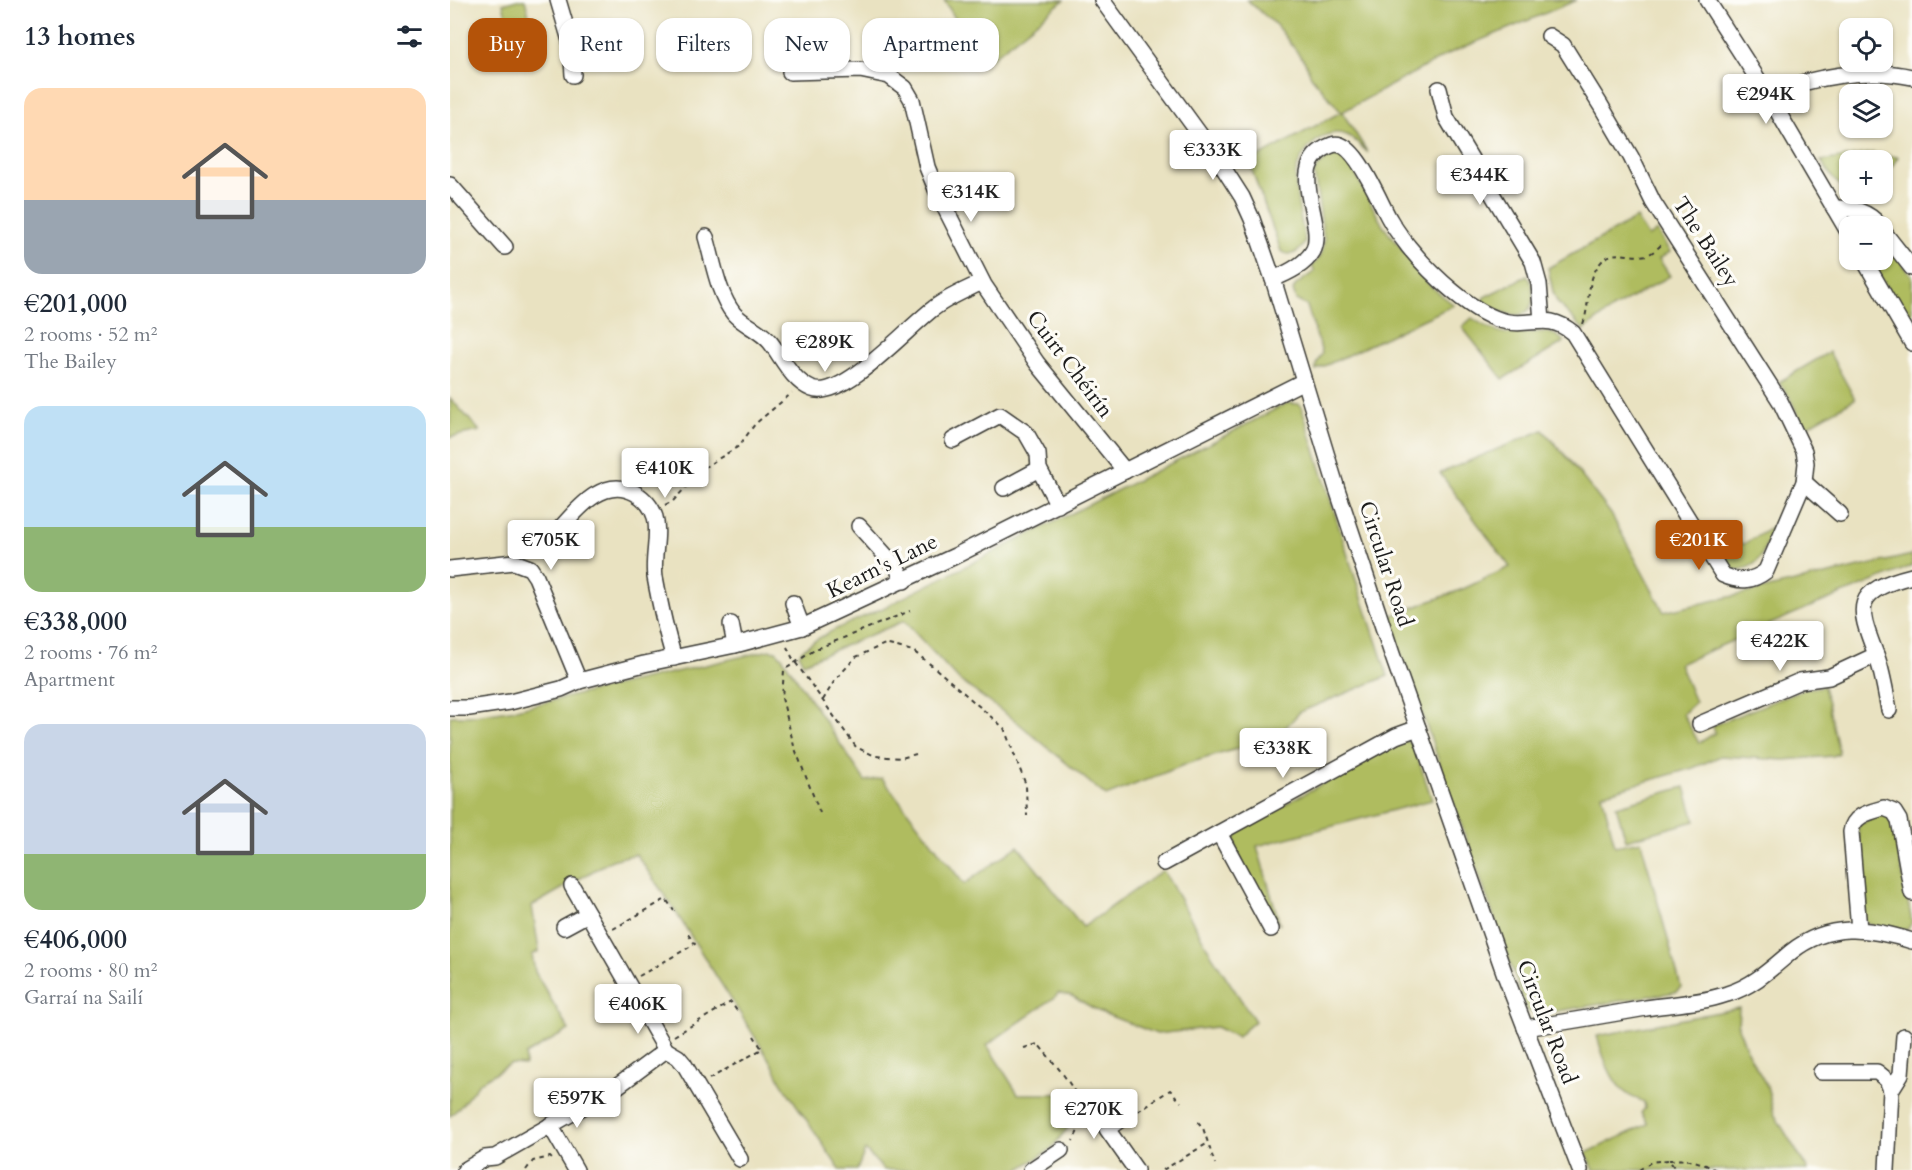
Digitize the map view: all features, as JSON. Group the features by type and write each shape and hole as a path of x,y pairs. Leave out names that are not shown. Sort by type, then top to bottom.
{"street":[{"path":"558,0 571,44 573,75"},
{"name":"Circular Road","path":"1102,0 1231,178 1252,219 1273,279 1337,489 1418,728 1525,1028 1580,1170"},
{"path":"1707,0 1768,96 1839,216"},
{"name":"The Bailey","path":"1549,36 1563,45 1631,157 1653,202 1780,401 1804,451 1806,463 1804,482 1766,571 1758,578 1732,579 1723,575 1573,333"},
{"name":"Cuirt Chéirín","path":"850,70 861,70 889,76 905,88 912,100 927,167 982,282 1037,363 1125,471"},
{"path":"1768,96 1806,81 1838,76 1889,74 1912,77"},
{"path":"1439,89 1446,117 1533,262 1539,284 1542,321"},
{"path":"1273,279 1298,267 1313,252 1316,233 1307,178 1315,157 1324,149 1336,144 1345,146 1353,154 1363,168 1390,221 1408,245 1441,281 1472,305 1496,318 1507,322 1554,322 1573,333"},
{"path":"450,185 505,247"},
{"path":"1834,208 1843,208 1869,216"},
{"path":"706,237 723,294 729,306 735,314 765,337 803,383 817,390 838,386 876,359 936,306 982,282"},
{"path":"1893,244 1912,268"},
{"path":"1870,270 1912,344"},
{"name":"Kearn's Lane","path":"450,708 469,708 510,702 561,689 579,681 802,627 1058,505 1304,381"},
{"path":"953,440 1000,415 1026,433 1038,454 1039,469 1058,505"},
{"path":"1004,488 1039,469"},
{"path":"1804,482 1840,514"},
{"path":"550,540 588,500 605,490 620,488 644,499 653,512 656,528 655,577 674,658"},
{"path":"859,526 897,568 904,580"},
{"path":"450,569 514,562 530,568 536,577 579,681"},
{"path":"1889,710 1881,669 1863,620 1862,611 1867,597 1875,590 1912,576"},
{"path":"793,603 802,627"},
{"path":"731,624 735,645"},
{"path":"622,654 626,669"},
{"path":"1699,723 1800,681 1829,677 1876,655"},
{"path":"1164,863 1396,736 1418,728"},
{"path":"1858,930 1851,832 1852,825 1860,817 1884,808 1894,812 1899,820 1912,893"},
{"path":"1219,832 1271,929"},
{"path":"572,886 664,1046 684,1064 740,1159"},
{"path":"564,927 588,914"},
{"path":"1525,1028 1724,996 1751,982 1816,936 1832,932 1858,930 1887,934 1912,941"},
{"path":"1887,1170 1892,1090 1901,1074 1904,1036"},
{"path":"465,1170 485,1158 498,1164 550,1125 610,1091 664,1046"},
{"path":"1821,1072 1877,1072 1887,1080 1892,1090"},
{"path":"1124,1117 1107,1129 1136,1170"},
{"path":"550,1125 576,1170"},
{"path":"1030,1170 1061,1150"}],"path":[{"path":"1573,333 1583,324 1594,275 1601,263 1611,255 1622,253 1647,255 1654,252 1674,234"},
{"path":"653,512 673,501 705,467 739,446 755,424 803,383"},
{"path":"820,813 794,746 782,698 784,670 816,649 910,611"},
{"path":"781,633 795,662 856,747 875,756 901,758 916,754"},
{"path":"823,700 834,680 856,657 885,644 913,651 1004,728 1026,785 1027,816"},
{"path":"601,936 666,899 674,911"},
{"path":"627,982 695,944 687,933"},
{"path":"664,1046 732,1002 740,1014"},
{"path":"697,1086 762,1049 754,1036"},
{"path":"1024,1048 1038,1044 1059,1070 1080,1103 1082,1114 1079,1129 1072,1142 1061,1150"},
{"path":"1124,1117 1144,1108 1170,1090 1181,1102"},
{"path":"1198,1122 1203,1128 1215,1164"},
{"path":"1163,1170 1208,1143"},
{"path":"526,1170 533,1161 542,1158 550,1157 555,1161"},
{"path":"1639,1170 1652,1162 1686,1158 1699,1161 1716,1170"},
{"path":"1670,1160 1676,1170"}],"green space":[{"path":"525,0 530,18 507,18 503,4"},
{"path":"944,0 1064,0 999,52 999,18 955,18"},
{"path":"1247,0 1577,0 1450,53 1342,112 1368,153 1347,135 1338,133 1322,137 1308,149 1299,164 1295,179 1305,241 1298,251 1288,254 1281,251 1249,162 1341,112 1311,76 1305,62 1276,25"},
{"path":"1335,151 1340,152 1350,164 1383,226 1421,272 1419,275 1454,305 1316,370 1322,353 1307,306 1296,300 1293,290 1296,285 1315,271 1312,266 1322,251 1324,240 1314,172"},
{"path":"1839,158 1839,184 1834,180 1821,161"},
{"path":"1636,218 1648,237 1657,231 1670,252 1659,259 1670,276 1612,309 1584,330 1557,302 1548,268"},
{"path":"1893,251 1912,276 1912,332 1877,270 1893,270"},
{"path":"1527,276 1533,293 1532,304 1528,311 1514,315 1482,302 1484,297"},
{"path":"1472,318 1500,332 1511,334 1546,332 1559,337 1564,342 1503,379 1462,327"},
{"path":"1829,352 1855,399 1804,428 1790,398 1779,382"},
{"path":"450,398 480,431 450,437"},
{"path":"1287,403 1299,404 1302,408 1388,676 1300,712 1274,736 1189,763 1106,796 1017,722 959,680 904,621 803,663 799,655 805,648 838,628 885,607 1137,481"},
{"path":"1543,430 1611,514 1664,612 1912,555 1912,566 1805,609 1679,664 1695,702 1683,714 1699,743 1715,733 1712,726 1804,689 1824,686 1839,753 1833,756 1784,760 1721,756 1693,768 1602,794 1615,846 1641,841 1681,987 1676,992 1539,1014 1527,1011 1388,617 1463,589 1510,567 1440,473"},
{"path":"1773,527 1761,557 1756,562 1744,569 1734,570 1728,565 1720,551 1739,540 1742,545"},
{"path":"770,650 776,651 782,657 865,781 882,778 964,884 1018,846 1083,927 1163,870 1213,957 1255,1021 1237,1037 1216,1027 1157,1034 1100,1012 1072,996 1058,993 987,1045 1018,1094 1067,1094 1072,1116 1067,1129 1050,1150 1018,1170 884,1170 865,1150 857,1170 840,1170 781,1082 774,1067 668,900 636,854 612,860 532,906 539,951 532,955 535,972 569,1030 525,1055 525,1065 510,1064 480,1082 450,1116 450,716 469,716 516,709"},
{"path":"1402,740 1413,743 1432,800 1257,846 1280,925 1261,897 1241,860 1235,842 1238,832"},
{"path":"1685,787 1695,821 1626,840 1616,806"},
{"path":"1881,814 1888,816 1892,821 1912,922 1908,929 1891,930 1864,920 1858,827"},
{"path":"1739,1008 1738,1027 1749,1055 1767,1086 1774,1114 1808,1170 1594,1170 1586,1153 1648,1124 1641,1113 1645,1108 1644,1102 1631,1097 1616,1082 1608,1068 1597,1036"}]}
